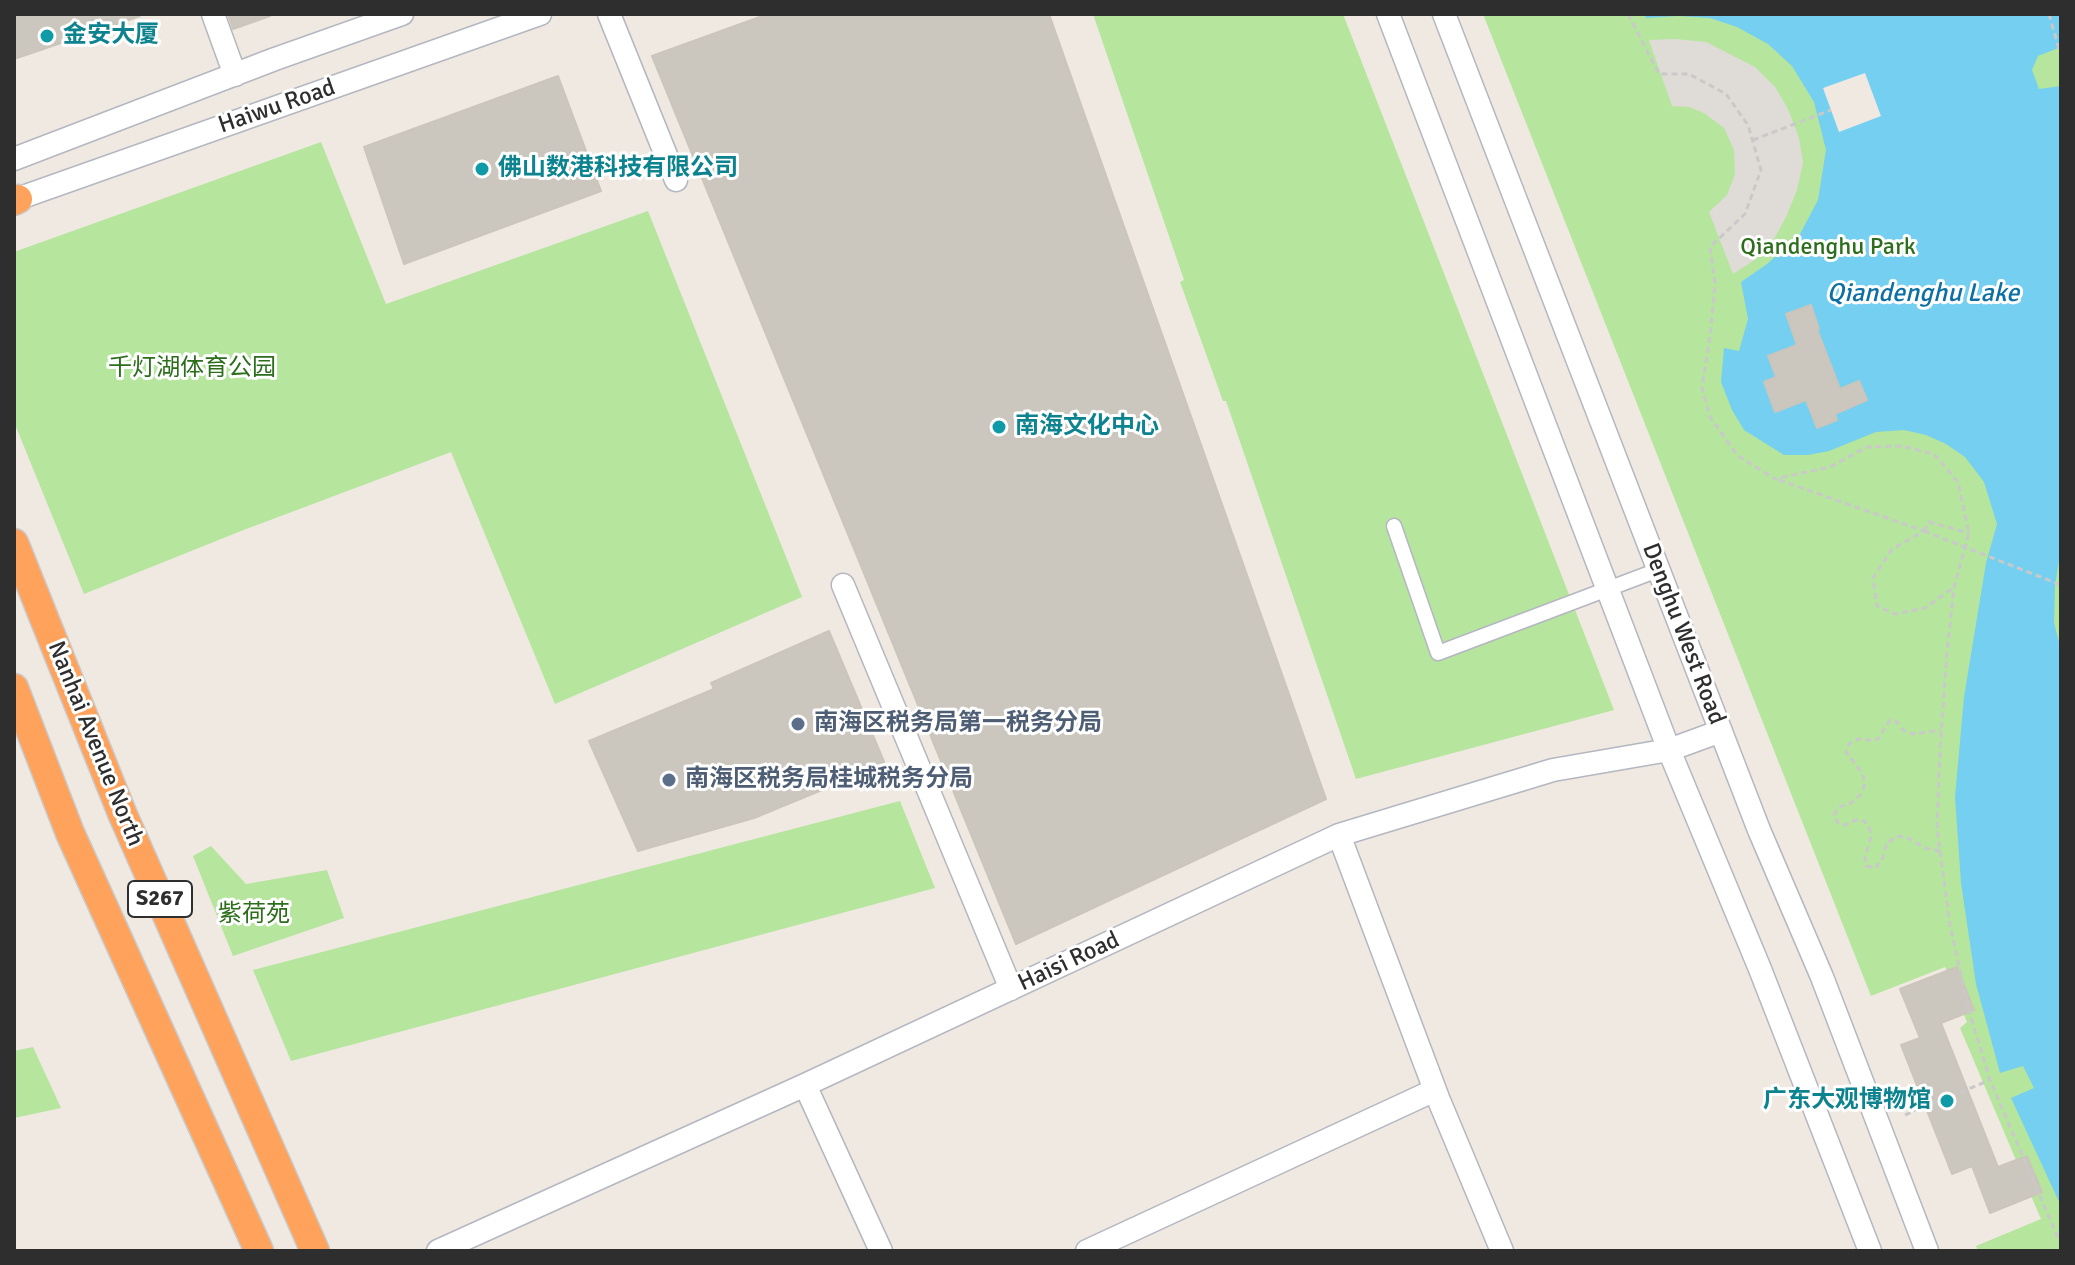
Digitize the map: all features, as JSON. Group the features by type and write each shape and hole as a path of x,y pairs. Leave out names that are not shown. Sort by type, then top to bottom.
{"highway":[{"name":"Nanhai Avenue North","path":"14,543 122,813 315,1251"},
{"name":"S267","path":"14,688 70,833 259,1251"}],"main road":[{"path":"213,14 235,75"},
{"path":"14,159 402,14"},
{"name":"Haiwu Road","path":"15,200 540,14"},
{"path":"609,14 676,180"},
{"path":"1388,14 1669,750 1760,969 1870,1251"},
{"name":"Denghu West Road","path":"1444,14 1759,830 1822,977 1927,1251"},
{"path":"843,585 1011,989"},
{"name":"Haisi Road","path":"438,1251 805,1085 1339,835 1553,770 1669,750 1721,731"},
{"path":"1339,835 1435,1090 1502,1251"},
{"path":"805,1085 881,1251"},
{"path":"1087,1251 1435,1090"}],"street":[{"path":"1394,526 1438,653 1658,570"}],"path":[{"path":"1628,14 1659,74 1689,74 1726,94 1748,125 1761,170 1745,214 1710,247 1715,283 1702,388 1710,417 1737,455 1775,479 1924,531 2061,585"},
{"path":"2049,14 2061,56"},
{"path":"1753,140 1831,110"},
{"path":"1775,479 1830,467 1867,447 1902,446 1934,454 1958,482 1969,533 1954,587 1941,730 1937,829 1950,925 1966,997 1990,1080 2061,1245"},
{"path":"1954,587 1925,608 1895,614 1877,606 1873,578 1892,549 1924,531 1929,522 1969,533"},
{"path":"1940,851 1898,836 1887,843 1882,860 1875,868 1866,866 1871,837 1869,827 1864,821 1856,820 1845,825 1837,822 1834,815 1839,807 1851,803 1860,795 1865,784 1862,773 1846,752 1849,744 1858,739 1878,739 1890,720 1912,734 1941,730"},
{"path":"1905,1115 1990,1080"}],"green space":[{"path":"1093,14 1343,14 1614,710 1356,779 1226,401 1223,401 1180,282 1184,280"},
{"name":"Qiandenghu Park","path":"1483,14 2061,14 2061,1251 1978,1251 1976,1246 2041,1219 1960,1028 1967,1022 1945,967 1871,996"},
{"name":"千灯湖体育公园","path":"321,142 386,304 648,211 802,597 555,704 451,452 84,594 14,422 14,252"},
{"path":"900,801 935,888 291,1061 253,970"},
{"name":"紫荷苑","path":"211,846 246,884 327,870 344,918 233,956 193,856"},
{"path":"33,1047 61,1108 14,1118 14,1051"}],"shaded area":[{"path":"1649,40 1706,42 1755,67 1775,87 1799,138 1803,163 1786,217 1774,239 1753,261 1733,274 1709,212 1727,195 1735,174 1734,150 1724,128 1704,113 1689,107 1672,106"}],"water":[{"name":"Qiandenghu Lake","path":"1644,14 2061,14 2061,47 2038,56 2032,70 2039,89 2061,86 2061,547 2054,623 2061,650 2061,1206 2011,1098 2034,1088 2023,1066 2000,1073 1976,984 1961,883 1955,797 1964,697 1986,563 1997,524 1984,482 1965,457 1946,444 1904,430 1876,432 1829,451 1784,455 1744,430 1721,382 1724,348 1739,351 1748,319 1741,282 1767,264 1800,234 1818,200 1826,150 1814,102 1792,66 1768,44 1737,27 1710,18 1646,18"}],"pier":[{"path":"1865,73 1881,116 1839,132 1823,88"}],"building":[{"name":"金安大厦","path":"14,14 140,14 140,16 14,59"},
{"path":"228,14 270,14 270,16 233,29"},
{"name":"南海文化中心","path":"768,14 1049,14 1326,799 1016,944 652,56"},
{"name":"佛山数港科技有限公司","path":"558,76 601,191 404,264 364,147"},
{"path":"1811,305 1840,389 1859,381 1867,400 1835,414 1837,420 1817,428 1806,400 1775,412 1764,382 1776,377 1768,356 1797,345 1786,314"},
{"path":"829,631 885,764 754,818 638,851 589,741 714,689 711,683"},
{"name":"广东大观博物馆","path":"1957,967 1974,1010 1941,1023 1998,1167 2027,1156 2042,1192 1990,1213 1972,1166 1952,1174 1901,1045 1920,1038 1900,989"}],"place":[{"name":"金安大厦","path":"47,36"},
{"name":"佛山数港科技有限公司","path":"482,169"},
{"name":"南海文化中心","path":"999,427"},
{"name":"南海区税务局第一税务分局","path":"798,724"},
{"name":"南海区税务局桂城税务分局","path":"669,780"},
{"name":"广东大观博物馆","path":"1947,1101"}]}
